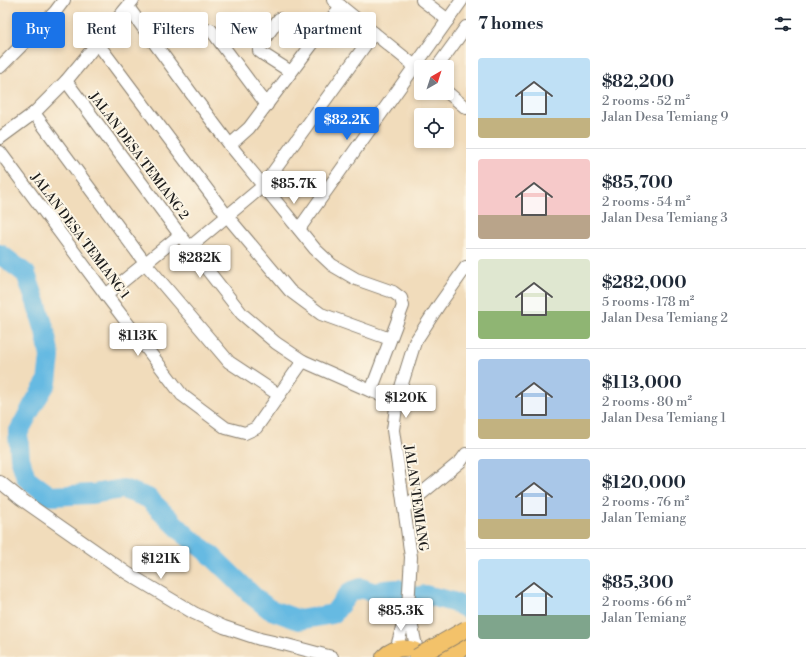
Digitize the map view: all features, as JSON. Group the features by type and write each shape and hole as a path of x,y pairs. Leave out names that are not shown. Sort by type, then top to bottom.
{"main road":[{"path":"390,653 403,648 410,649 420,655 465,625"},
{"path":"446,657 466,646"}],"street":[{"path":"0,66 55,12 64,0"},
{"path":"422,0 448,20"},
{"path":"424,60 462,0"},
{"path":"124,12 131,3 191,93 230,145 315,249 332,265 356,279 394,292 401,298 403,306 372,391"},
{"path":"230,145 249,128 267,105 337,3 348,12"},
{"path":"279,18 259,46 259,51 291,72"},
{"path":"442,60 466,27"},
{"path":"211,30 267,105"},
{"path":"376,35 414,66"},
{"path":"0,138 34,113 66,81 95,48"},
{"path":"101,48 227,216 290,292 321,314 390,340"},
{"path":"190,247 263,186 363,48"},
{"path":"299,229 414,74"},
{"name":"JALAN DESA TEMIANG 2","path":"66,81 180,235 242,314 276,343 303,361 372,391 397,400"},
{"path":"454,98 466,108"},
{"path":"34,113 145,263 229,362 279,395"},
{"name":"JALAN DESA TEMIANG 1","path":"0,152 106,295 182,394 226,428 244,433 256,428 303,361"},
{"path":"106,295 180,235"},
{"name":"JALAN TEMIANG","path":"390,653 408,607 411,557 393,430 397,400 415,342 439,304 466,266"},
{"path":"404,508 461,461 466,454"},
{"path":"0,482 21,499 127,573 194,613 224,627 260,639 332,657"},
{"name":"JALAN TEMIANG","path":"408,607 420,655"}],"waterway":[{"path":"0,254 26,274 45,331 50,357 47,382 18,433 20,458 26,478 50,496 92,494 123,489 148,498 187,536 212,556 253,596 269,609 299,620 333,614 350,592 361,588 375,593 384,590 398,589 415,597 425,595 453,602 466,608"}]}
